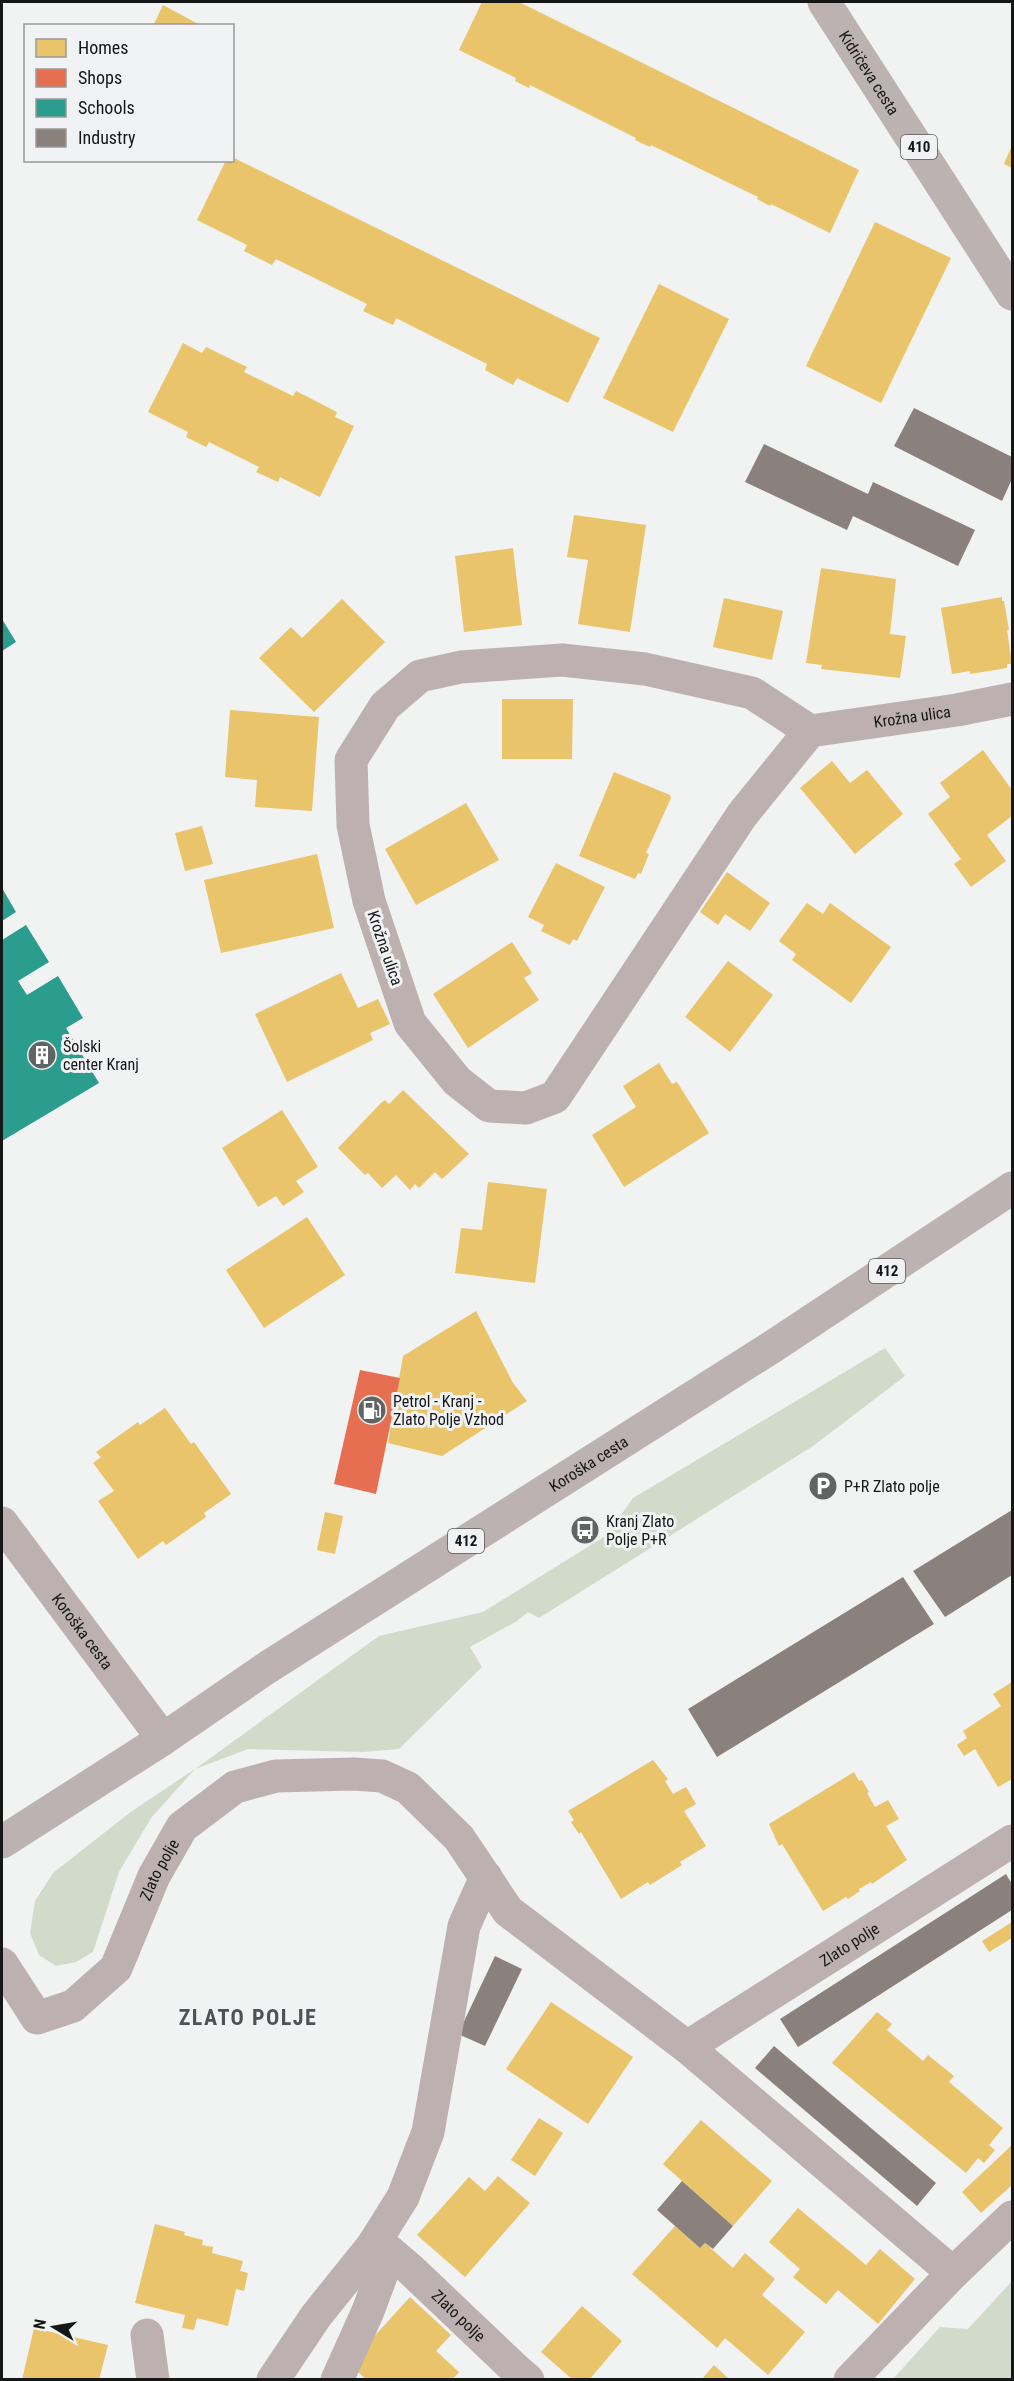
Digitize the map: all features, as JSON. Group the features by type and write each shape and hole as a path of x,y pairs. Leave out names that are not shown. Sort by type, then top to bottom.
{"main road":[{"name":"Kidričeva cesta","path":"824,2 1012,294"},
{"name":"Koroška cesta","path":"2,1842 163,1739 268,1667 772,1347 1012,1188"}],"street":[{"name":"Krožna ulica","path":"810,731 742,815 555,1097 526,1108 489,1106 457,1081 410,1023 369,901 353,825 351,760 385,706 420,676 461,667 562,660 645,669 752,693 810,731 957,711 1012,699"},
{"name":"Koroška cesta","path":"2,1523 163,1739"},
{"name":"Zlato polje","path":"2,1964 37,2018 73,2006 116,1968 154,1876 182,1827 235,1786 276,1776 354,1774 382,1776 408,1788 459,1838 508,1911 687,2046 953,2273"},
{"name":"Zlato polje","path":"687,2046 1012,1841"},
{"path":"337,2379 369,2311 382,2248 428,2132 464,1926 486,1877"},
{"path":"850,2379 953,2273 1012,2217"},
{"name":"Zlato polje","path":"382,2248 510,2366 528,2379"},
{"path":"273,2379 316,2316 382,2248"},
{"path":"147,2335 153,2379"}],"green space":[{"path":"885,1348 905,1376 813,1446 539,1618 528,1612 517,1621 470,1647 482,1667 399,1749 363,1752 248,1749 195,1769 379,1636 483,1612 607,1535 633,1498"},
{"path":"195,1769 151,1818 119,1872 93,1952 76,1962 56,1966 39,1955 30,1933 35,1901 53,1873 132,1811"},
{"path":"1012,2281 1012,2379 893,2379 940,2327 968,2329"}],"building: Homes":[{"path":"482,2 519,2 859,170 830,233 771,204 770,206 757,199 758,197 651,145 650,147 635,140 636,138 530,85 529,88 515,81 516,78 459,50"},
{"path":"163,5 198,24 154,24"},
{"path":"1012,145 1012,168 1004,164"},
{"path":"234,158 600,338 568,403 517,378 513,385 485,370 487,364 396,318 393,325 363,311 367,304 276,259 272,265 244,251 247,245 197,220 225,162 234,162"},
{"path":"875,222 951,258 881,403 806,366"},
{"path":"659,284 729,319 673,432 603,398"},
{"path":"183,343 202,353 206,347 247,367 244,372 293,396 296,391 337,412 335,417 354,426 320,497 280,477 278,482 256,472 259,467 209,442 206,447 186,437 188,432 148,412"},
{"path":"574,515 646,525 630,632 578,624 588,560 567,557"},
{"path":"513,548 522,625 464,632 455,556"},
{"path":"821,568 896,579 890,634 906,636 900,678 821,669 822,665 806,663"},
{"path":"1002,597 1009,630 1007,630 1012,664 1007,664 1007,668 995,670 952,674 941,608"},
{"path":"724,598 783,611 772,660 713,647"},
{"path":"342,599 385,642 314,712 259,658 291,627 302,638"},
{"path":"502,699 573,699 572,759 502,759"},
{"path":"230,710 319,717 312,811 255,807 257,780 225,777"},
{"path":"983,750 1012,790 1012,816 987,835 1006,861 971,887 954,864 961,859 928,814 950,797 940,783"},
{"path":"832,761 850,783 867,770 903,814 855,854 800,788"},
{"path":"614,772 670,795 671,798 646,853 649,854 641,874 638,873 635,879 579,856"},
{"path":"466,803 499,860 416,905 385,849"},
{"path":"202,826 213,864 185,871 175,833"},
{"path":"317,854 334,928 221,953 204,880"},
{"path":"556,863 605,887 577,941 573,939 570,945 541,931 544,925 528,917"},
{"path":"727,872 770,903 750,931 725,914 718,925 700,912"},
{"path":"807,903 823,914 830,903 891,947 851,1003 792,960 796,954 779,941"},
{"path":"512,942 532,973 524,978 539,1000 468,1048 433,994"},
{"path":"728,961 773,995 730,1052 685,1017"},
{"path":"341,973 358,1008 378,999 390,1024 370,1033 373,1040 287,1082 255,1014"},
{"path":"659,1063 672,1084 677,1082 709,1133 624,1187 592,1135 636,1107 623,1086"},
{"path":"403,1090 469,1154 442,1179 435,1172 419,1188 415,1184 410,1190 396,1175 382,1188 368,1173 365,1175 338,1148 381,1103 385,1100 389,1104"},
{"path":"282,1110 318,1167 296,1181 304,1192 283,1206 276,1196 258,1207 222,1148"},
{"path":"488,1182 547,1189 535,1283 455,1273 461,1228 482,1230"},
{"path":"307,1217 345,1275 264,1328 226,1270"},
{"path":"476,1311 513,1383 527,1401 442,1456 388,1443 403,1356"},
{"path":"165,1408 191,1444 194,1442 231,1494 204,1513 206,1517 166,1545 163,1541 138,1559 98,1501 114,1491 93,1463 101,1457 96,1452 138,1422 140,1425"},
{"path":"325,1512 343,1516 335,1554 317,1550"},
{"path":"1012,1682 1012,1779 998,1787 975,1749 964,1756 957,1745 967,1738 963,1731 1001,1706 993,1694"},
{"path":"653,1760 668,1779 665,1781 673,1794 686,1787 696,1804 684,1811 706,1846 680,1862 682,1865 650,1885 648,1882 621,1899 581,1832 579,1834 571,1822 574,1820 568,1811"},
{"path":"854,1772 859,1781 862,1780 875,1807 888,1800 899,1819 886,1826 907,1860 872,1884 871,1882 859,1889 860,1891 848,1899 846,1897 823,1911 782,1844 779,1846 769,1824"},
{"path":"1012,1922 1012,1938 989,1952 982,1941"},
{"path":"551,2002 633,2057 588,2124 506,2069"},
{"path":"877,2012 892,2024 887,2030 923,2061 928,2055 954,2076 949,2082 1003,2128 989,2145 995,2150 984,2163 978,2158 966,2173 832,2063"},
{"path":"539,2118 563,2133 535,2176 511,2160"},
{"path":"701,2120 772,2181 733,2226 663,2164"},
{"path":"1012,2145 1012,2185 981,2213 962,2192"},
{"path":"498,2176 530,2203 465,2277 417,2235 469,2177 485,2191"},
{"path":"798,2208 866,2265 880,2249 915,2279 878,2324 838,2290 826,2304 793,2277 800,2269 769,2242"},
{"path":"155,2224 185,2232 184,2235 203,2240 202,2245 213,2247 212,2253 243,2261 240,2271 248,2273 244,2291 236,2289 228,2326 197,2318 194,2330 182,2328 185,2315 135,2303"},
{"path":"675,2226 700,2248 705,2243 733,2268 745,2253 775,2279 762,2295 805,2332 768,2375 725,2338 717,2348 632,2274"},
{"path":"410,2297 451,2335 436,2351 459,2372 452,2380 367,2380 349,2364"},
{"path":"582,2306 622,2341 589,2380 573,2380 541,2352"},
{"path":"34,2328 108,2345 99,2380 22,2380"},
{"path":"714,2365 730,2380 701,2380"}],"building: Shops":[{"name":"Petrol - Kranj - Zlato Polje Vzhod","path":"360,1370 400,1378 376,1494 334,1484"}],"building: Schools":[{"path":"2,619 16,642 2,651"},
{"path":"2,888 16,912 2,921"},
{"name":"Šolski center Kranj","path":"26,925 49,962 18,981 27,995 58,976 83,1018 66,1028 99,1083 2,1141 2,940"}],"building: Industry":[{"path":"914,408 1012,457 1012,479 1002,501 894,446"},
{"path":"764,444 868,494 873,482 975,530 958,566 853,516 847,530 745,482"},
{"path":"1012,1510 1012,1575 945,1617 913,1571"},
{"path":"903,1577 934,1624 717,1757 688,1709"},
{"path":"1006,1874 1012,1884 1012,1910 798,2047 780,2019"},
{"path":"495,1956 522,1969 485,2046 458,2034"},
{"path":"774,2046 936,2183 917,2206 755,2068"},
{"path":"682,2181 733,2226 713,2249 705,2243 700,2248 657,2210"}],"place":[{"name":"Šolski center Kranj","path":"42,1055"},
{"name":"Petrol - Kranj - Zlato Polje Vzhod","path":"372,1410"},
{"name":"P+R Zlato polje","path":"823,1486"},
{"name":"Kranj Zlato Polje P+R","path":"585,1530"}],"district":[{"name":"ZLATO POLJE","path":"248,2017"}]}
